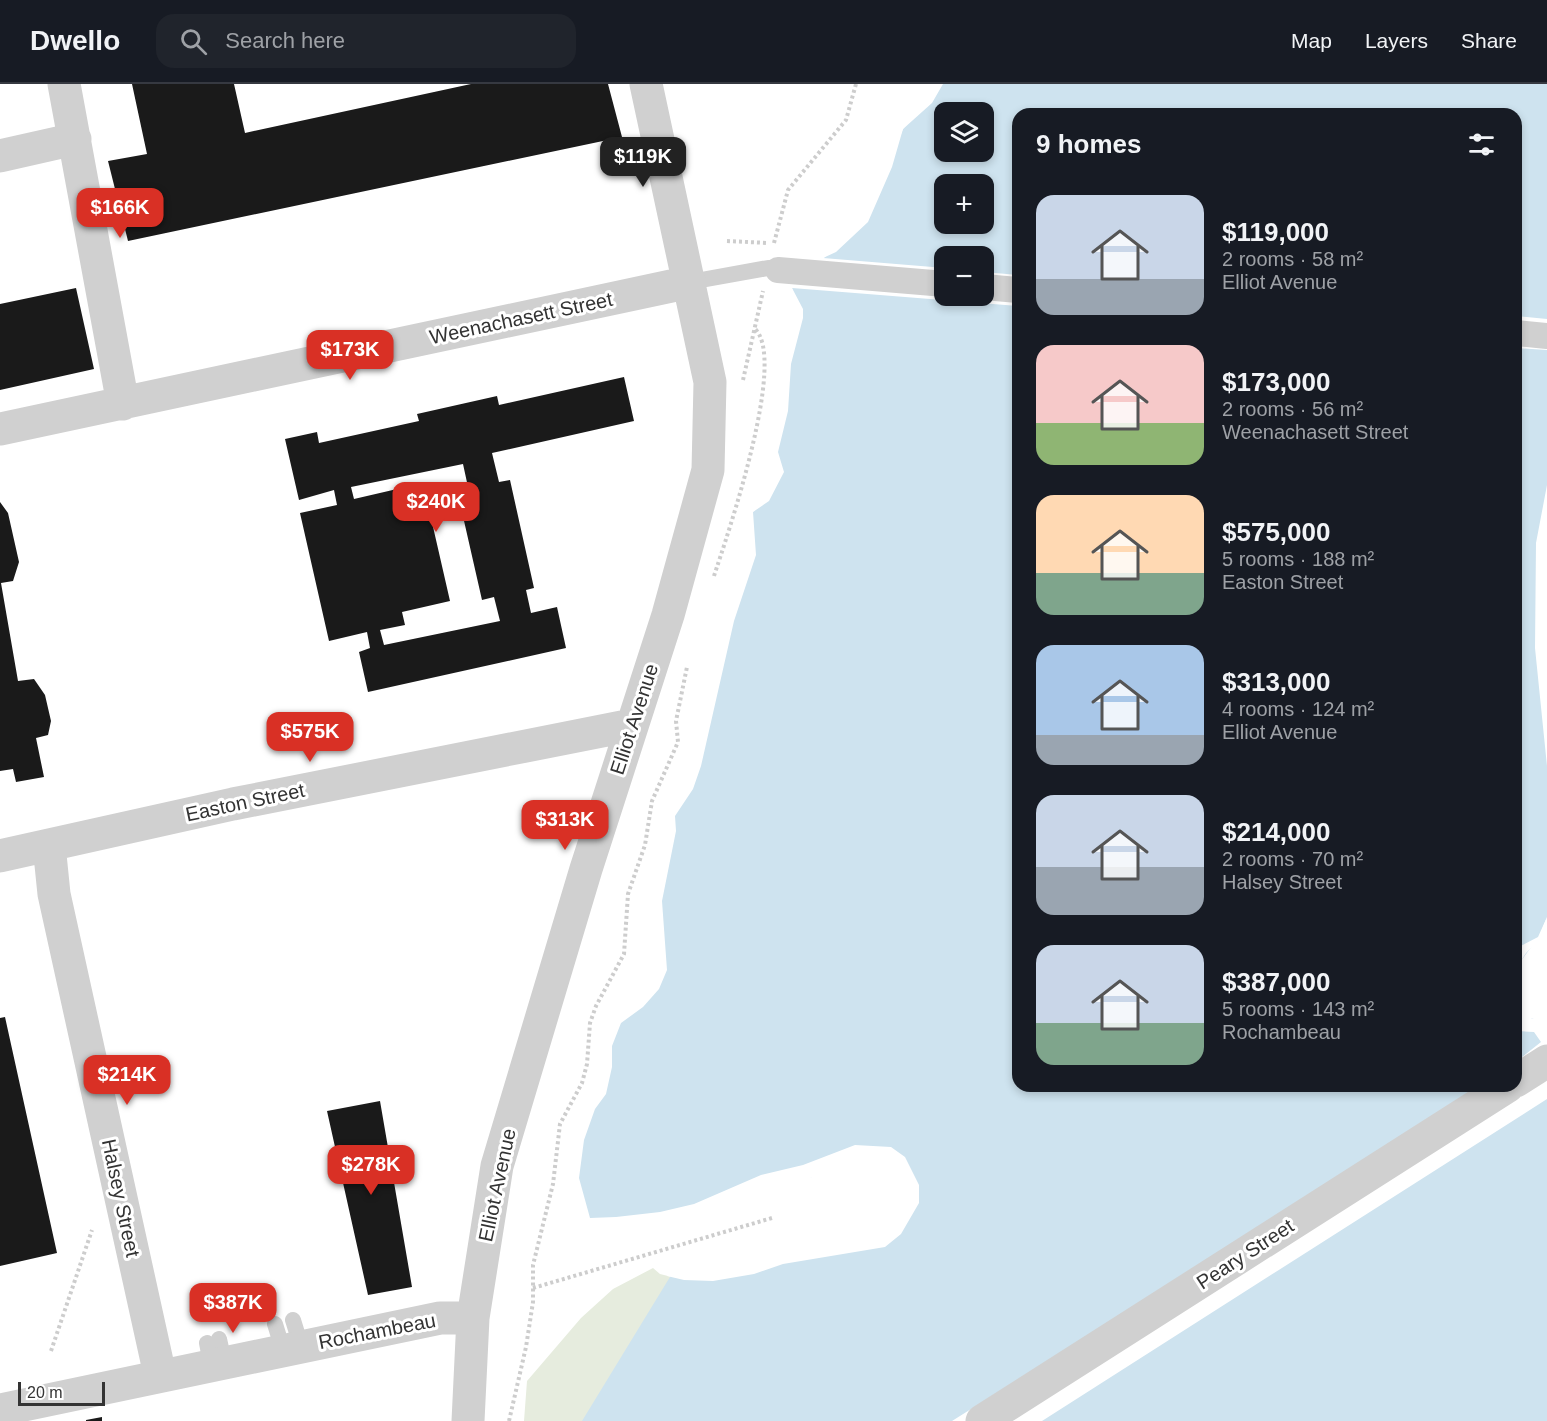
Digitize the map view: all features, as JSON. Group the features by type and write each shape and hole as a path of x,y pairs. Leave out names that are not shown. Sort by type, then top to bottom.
{"street":[{"path":"64,84 123,404"},
{"name":"Elliot Avenue","path":"468,1421 472,1318 496,1166 668,615 708,471 710,382 646,84"},
{"path":"0,156 75,139"},
{"path":"773,269 934,283"},
{"name":"Weenachasett Street","path":"0,429 690,282"},
{"path":"994,288 1012,289"},
{"path":"1522,334 1547,336"},
{"name":"Easton Street","path":"0,856 233,804 632,725"},
{"name":"Halsey Street","path":"49,845 54,894 160,1375"},
{"path":"1522,1076 1547,1061"},
{"name":"Peary Street","path":"982,1421 1499,1092"},
{"name":"Rochambeau","path":"0,1410 160,1375 215,1352 288,1335 440,1318 472,1318"}],"lane":[{"path":"690,282 773,269"}],"path":[{"path":"727,242 774,243"},
{"path":"711,584 752,453 756,430 764,365 762,342 754,328"},
{"path":"509,1421 526,1347 533,1288 533,1265 553,1184 560,1124 582,1083 587,1064 590,1023 596,1006 624,954 628,894 645,844 652,801 678,742 676,721 689,657"},
{"path":"533,1288 772,1218"},
{"path":"51,1351 92,1230"}],"shaded area":[{"path":"653,1268 660,1274 684,1280 768,1421 524,1421 527,1381 581,1318 613,1289"}],"water":[{"path":"942,84 1547,84 1547,485 1536,543 1535,648 1547,766 1547,917 1539,937 1522,959 1522,108 1012,108 1012,1092 1522,1092 1522,1016 1547,1022 1547,1421 582,1421 673,1272 689,1274 788,1246 885,1213 890,1197 883,1178 871,1168 863,1165 589,1230 573,1155 608,1069 607,1037 644,975 665,848 667,811 688,783 753,512 766,495 800,313 792,288 861,223 881,185 903,129"}],"pier":[{"path":"938,84 943,84 932,103 903,129 892,167 868,222 836,252 823,258 934,267 934,299 792,288 803,309 803,318 791,364 788,411 778,452 784,472 769,501 753,512 756,555 734,621 701,766 693,789 675,816 676,831 662,901 667,970 659,989 643,1007 621,1023 612,1046 612,1067 606,1094 595,1109 584,1140 579,1178 590,1218 616,1217 660,1212 694,1204 761,1175 803,1165 855,1145 891,1147 905,1157 919,1185 919,1203 901,1234 885,1247 783,1264 754,1274 713,1281 684,1280 667,1276 672,1269 689,1271 753,1243 787,1243 831,1222 862,1218 883,1211 888,1200 885,1185 873,1171 863,1168 810,1178 760,1198 724,1207 663,1229 630,1237 604,1237 587,1232 579,1217 570,1155 574,1128 605,1068 605,1036 641,975 649,888 662,848 664,811 685,782 704,706 706,678 737,572 750,511 764,494 786,347 797,313 789,287 858,221 879,184 900,127"},
{"path":"994,273 1012,274 1012,306 994,304"},
{"path":"1522,316 1547,319 1547,350 1522,348"},
{"path":"1547,917 1541,938 1522,959 1522,945 1538,937"},
{"path":"1522,1014 1533,1019 1547,1019 1547,1099 1042,1421 952,1421 1254,1231 1505,1092 1522,1092 1522,1057 1541,1042 1534,1032 1522,1031"}],"building":[{"path":"132,84 234,84 245,133 471,84 608,84 622,137 128,241 108,161 147,154"},
{"path":"76,288 94,369 0,390 0,304"},
{"path":"624,377 634,421 492,453 499,482 510,480 534,588 526,590 531,613 557,607 566,648 368,692 359,652 370,648 367,632 329,641 300,513 337,505 334,490 299,500 285,439 317,432 319,443 419,421 417,414 497,396 499,405","holes":["463,464 468,487 457,490 482,600 494,597 500,621 384,645 380,630 405,625 402,612 450,601 423,483 354,499 351,487"]},
{"path":"0,502 8,513 19,562 13,581 1,583 18,681 34,679 45,695 51,721 48,735 36,738 44,777 16,782 13,769 0,771"},
{"path":"5,1017 57,1253 0,1266 0,1018"},
{"path":"380,1101 412,1287 368,1295 327,1111"},
{"path":"102,1417 102,1421 86,1421 86,1420"}]}
